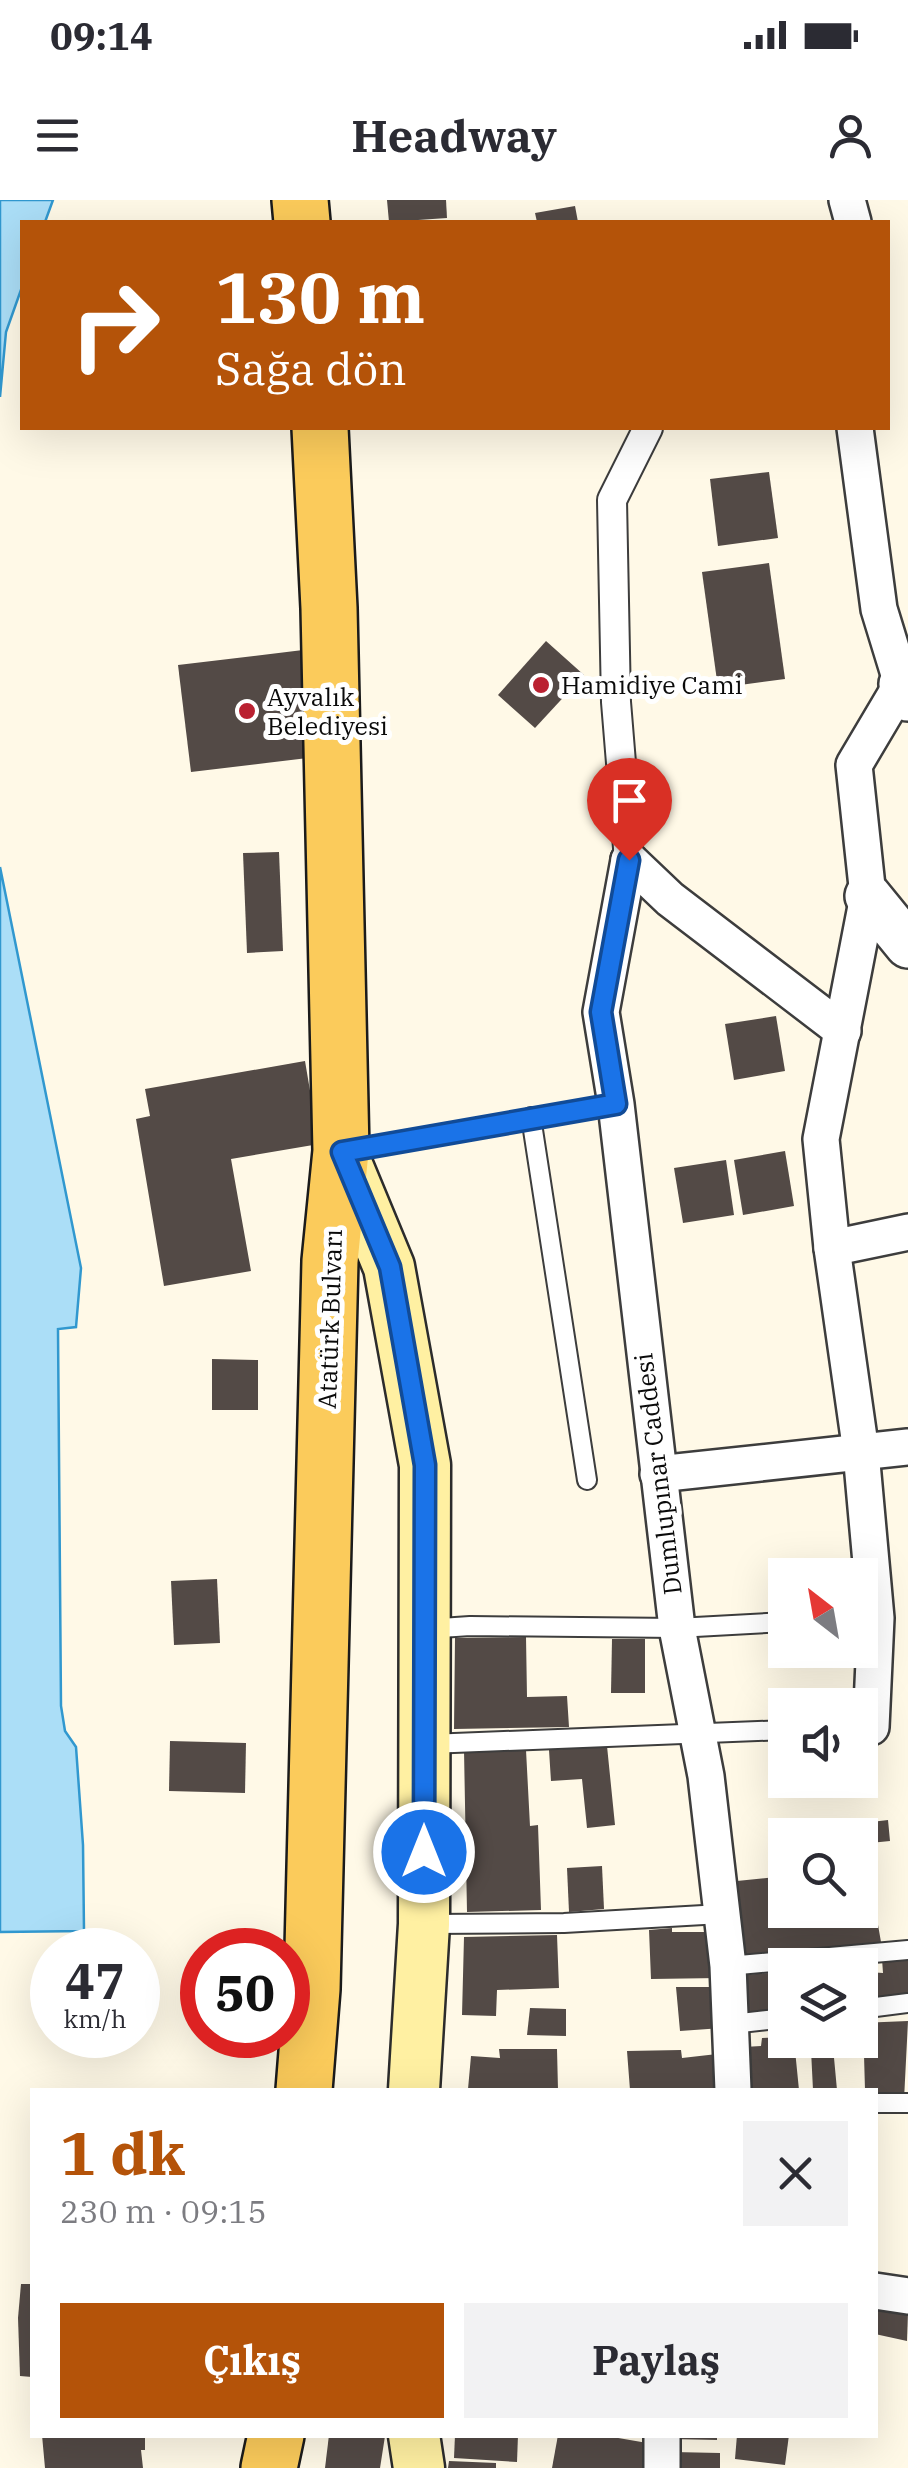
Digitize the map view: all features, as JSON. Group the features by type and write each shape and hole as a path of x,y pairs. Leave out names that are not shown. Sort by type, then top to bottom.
{"main road":[{"name":"Atatürk Bulvarı","path":"304,2088 312,1989 330,1261 342,1152 329,608 320,430"},
{"path":"342,1152 390,1267 425,1465 424,1924 414,2088"},
{"path":"269,2468 275,2438"},
{"path":"414,2438 419,2468"}],"street":[{"path":"647,430 612,500 616,702 629,860 670,899 843,1031"},
{"path":"855,430 879,609 906,684 854,765 868,896 821,1139 861,1452 865,1558"},
{"name":"Dumlupınar Caddesi","path":"629,860 601,1012 616,1104 677,1628 700,1733 728,1966 733,2088"},
{"path":"868,896 908,945"},
{"path":"832,1248 908,1232"},
{"path":"658,1474 908,1447"},
{"path":"878,2291 908,2296"},
{"path":"662,2438 662,2468"}],"lane":[{"path":"342,1152 616,1104"},
{"path":"532,1117 587,1480"},
{"path":"424,1630 470,1626 677,1628 768,1623"},
{"path":"424,1744 768,1731"},
{"path":"424,1924 564,1923 721,1914"},
{"path":"728,1966 908,1950"},
{"path":"878,2007 908,2004"},
{"path":"732,2024 768,2020"},
{"path":"878,2103 908,2103"}],"water":[{"path":"0,200 53,200 46,220 20,220 20,293 6,332 0,397"},
{"path":"0,867 81,1268 76,1327 58,1329 61,1706 65,1731 76,1747 84,1928 0,1932"}],"building":[{"path":"387,200 446,200 447,218 389,220"},
{"path":"575,206 578,220 537,220 535,213"},
{"path":"769,472 778,538 718,546 710,479"},
{"path":"769,563 785,679 718,688 702,572"},
{"name":"Hamidiye Cami","path":"546,641 584,675 535,728 498,695"},
{"name":"Ayvalık Belediyesi","path":"303,650 316,757 191,772 178,665"},
{"path":"279,852 283,951 247,953 243,853"},
{"path":"776,1016 785,1071 734,1080 725,1024"},
{"path":"305,1061 319,1144 231,1159 251,1271 164,1286 136,1119 150,1116 145,1089"},
{"path":"785,1151 794,1206 743,1215 734,1160"},
{"path":"726,1160 734,1215 683,1223 674,1168"},
{"path":"212,1359 258,1360 258,1410 212,1410"},
{"path":"217,1579 220,1643 174,1645 171,1581"},
{"path":"526,1637 527,1697 567,1696 569,1727 454,1729 455,1638"},
{"path":"612,1639 645,1639 645,1693 611,1693"},
{"path":"170,1741 246,1743 245,1793 169,1791"},
{"path":"607,1746 615,1825 587,1828 582,1779 551,1781 549,1750"},
{"path":"464,1750 526,1750 530,1826 538,1825 541,1910 467,1912"},
{"path":"888,1820 890,1841 878,1842 878,1821"},
{"path":"602,1866 604,1909 569,1912 567,1868"},
{"path":"768,1878 768,1928 878,1928 878,1925 881,1942 768,1948 768,1957 739,1961 727,1882"},
{"path":"672,1928 672,1932 715,1932 719,1978 651,1979 649,1930"},
{"path":"557,1935 559,1988 497,1990 496,2016 462,2015 464,1937"},
{"path":"908,1957 908,1999 878,2002 882,1959"},
{"path":"768,1973 768,2011 746,2013 740,1975"},
{"path":"676,1987 717,1987 722,2028 680,2031"},
{"path":"530,2008 566,2009 566,2036 527,2035"},
{"path":"908,2021 904,2100 878,2099 878,2088 865,2088 864,2058 878,2058 878,2022"},
{"path":"762,2038 768,2038 768,2058 796,2058 799,2088 747,2088 744,2047 761,2046"},
{"path":"499,2049 557,2049 558,2088 468,2088 471,2056 500,2058"},
{"path":"681,2050 682,2058 726,2053 729,2088 630,2088 627,2051"},
{"path":"811,2058 834,2058 837,2088 813,2088"},
{"path":"21,2284 30,2284 30,2377 20,2376"},
{"path":"878,2308 908,2313 907,2341 878,2335"},
{"path":"42,2438 145,2438 145,2450 141,2450 143,2468 45,2468"},
{"path":"329,2438 385,2438 380,2468 325,2468"},
{"path":"455,2438 518,2438 517,2462 454,2458"},
{"path":"557,2438 618,2438 653,2444 654,2468 552,2468"},
{"path":"717,2438 717,2440 670,2439"},
{"path":"737,2438 789,2438 785,2465 735,2459"},
{"path":"673,2452 720,2453 720,2468 672,2468"},
{"path":"449,2461 496,2463 496,2468 448,2468"}],"place":[{"name":"Hamidiye Cami","path":"541,685"},
{"name":"Ayvalık Belediyesi","path":"247,711"}],"route":[{"path":"424,1852 425,1465 390,1267 342,1152 616,1104 601,1012 629,860"}]}
